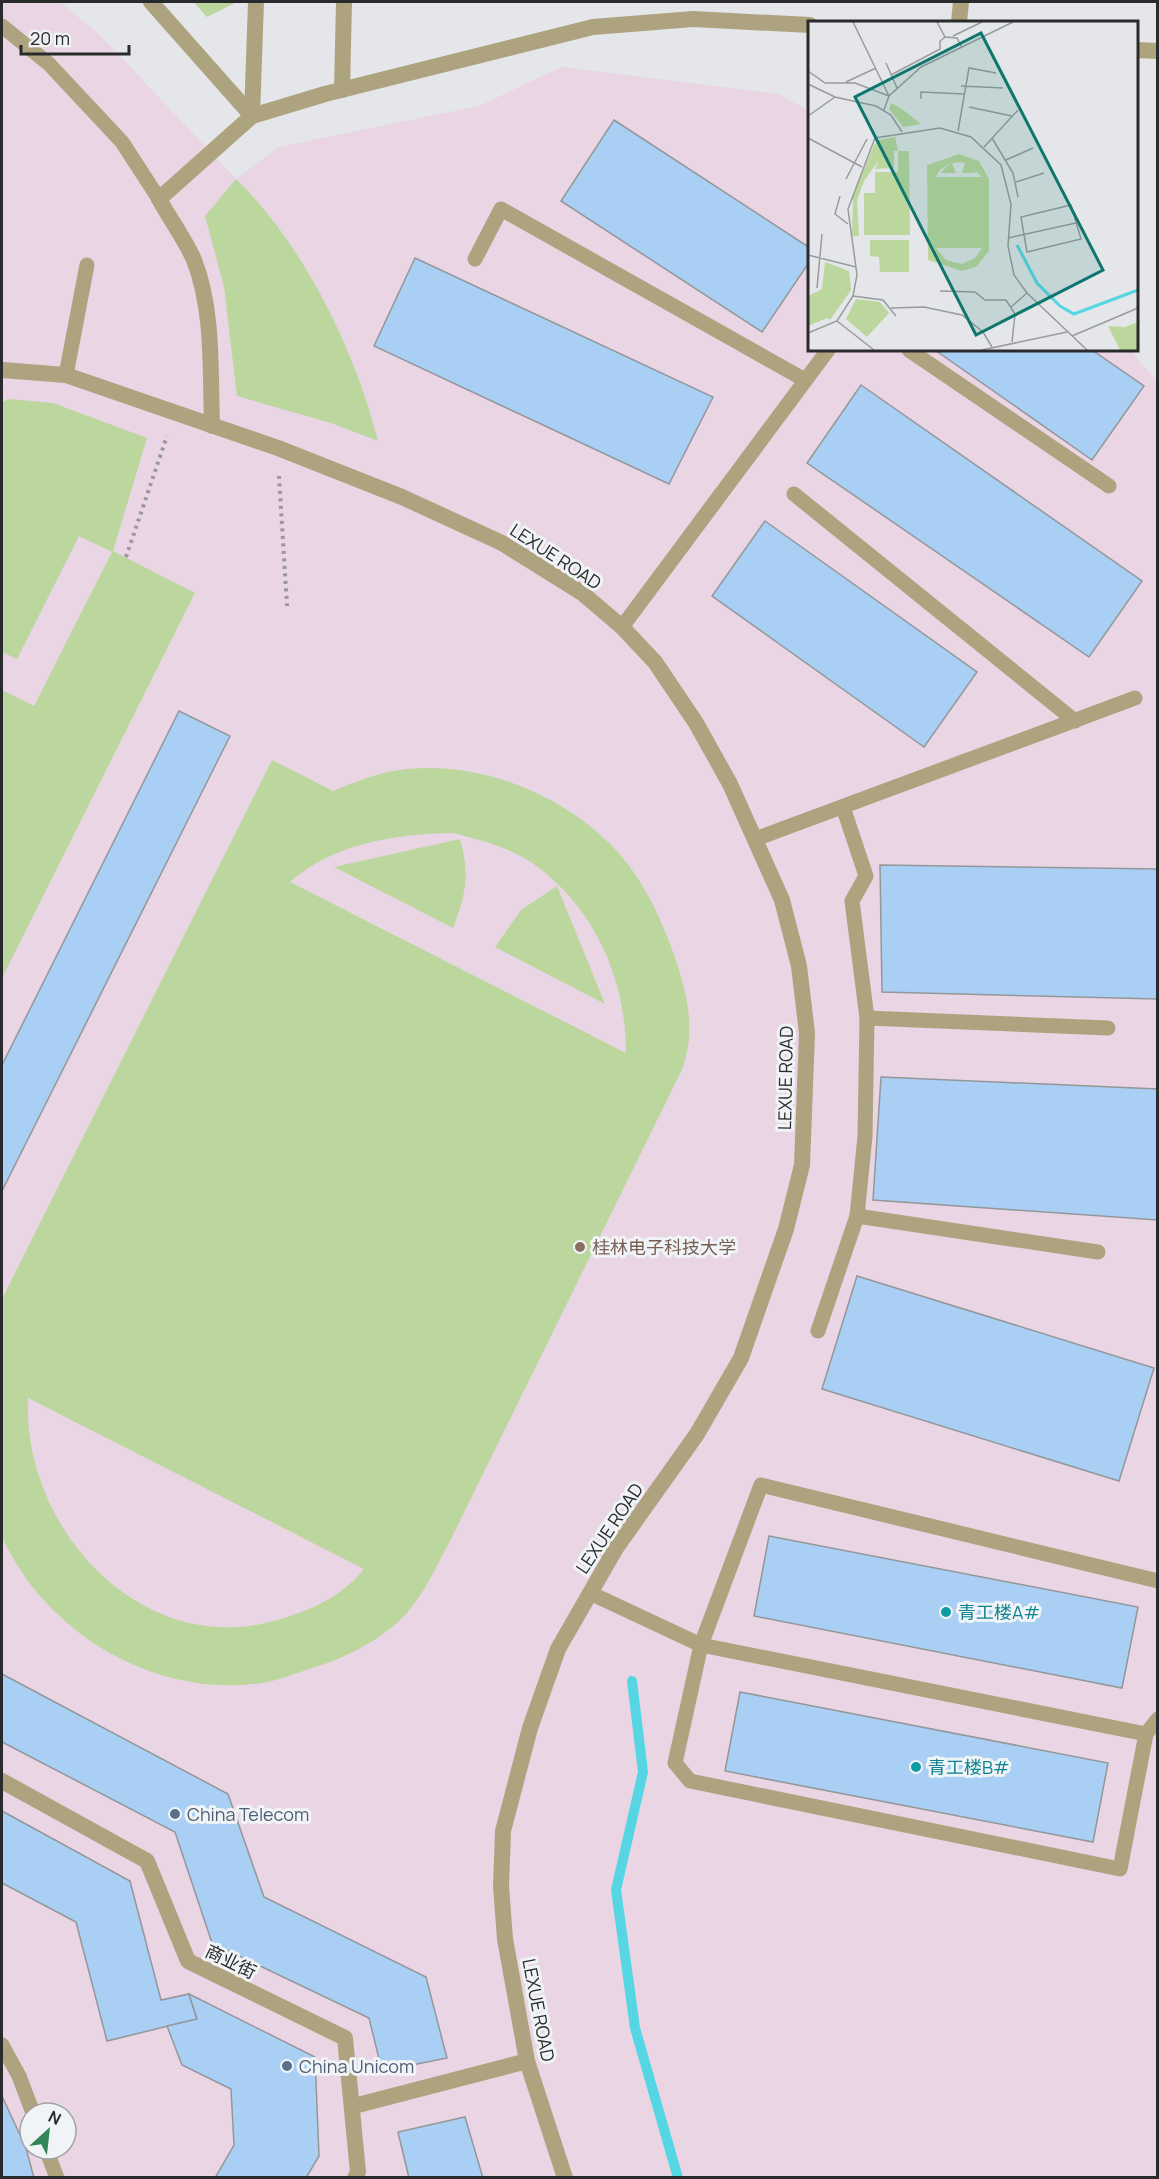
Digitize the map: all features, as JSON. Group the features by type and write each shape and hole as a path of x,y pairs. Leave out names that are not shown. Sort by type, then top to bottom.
{"street":[{"path":"151,2 252,116"},
{"path":"252,116 256,2"},
{"path":"342,90 344,2"},
{"path":"959,21 960,2"},
{"path":"212,426 209,333 202,293 194,259 159,199 252,116 342,90 593,27 693,19 808,25"},
{"path":"1138,50 1158,51"},
{"name":"LEXUE ROAD","path":"2,370 66,375 278,448 402,497 502,543 582,593 622,627 655,662 696,723 730,784 782,900 799,966 807,1034 802,1165 786,1229 741,1358 697,1434 616,1548 558,1649 530,1728 503,1831 501,1886 506,1939 527,2061 566,2178"},
{"name":"商业街","path":"2,1781 147,1861 188,1961 345,2038 354,2106 358,2172 355,2178"},
{"path":"354,2106 527,2061"}],"lane":[{"path":"2,27 49,64 122,142 159,199"},
{"path":"475,259 501,209 805,380"},
{"path":"66,375 87,265"},
{"path":"622,627 827,351"},
{"path":"910,351 1109,486"},
{"path":"794,494 1075,721"},
{"path":"755,839 1135,698"},
{"path":"818,1331 857,1216 865,1136 867,1018 852,901 866,876 843,807"},
{"path":"867,1018 1108,1028"},
{"path":"857,1216 1098,1252"},
{"path":"1158,1581 761,1485 701,1645 675,1763 690,1781 1120,1869 1146,1734 1158,1719"},
{"path":"590,1593 701,1645 1146,1734"},
{"path":"2,2045 19,2076 28,2101"},
{"path":"51,2161 57,2178"}],"path":[{"path":"126,557 175,413"},
{"path":"278,448 280,524 287,606"}],"shaded area":[{"name":"桂林电子科技大学","path":"2,2 60,2 101,36 236,179 279,147 479,106 561,67 779,94 808,110 808,351 1131,351 1157,381 1157,2177 2,2178"}],"green space":[{"path":"194,2 237,2 207,17"},
{"path":"236,179 261,205 284,235 324,301 356,371 378,441 331,423 237,396 224,287 205,216"},
{"path":"9,399 53,403 147,438 113,551 195,593 2,978 2,690 34,706 112,552 79,536 17,659 2,652 2,402"},
{"path":"272,760 333,791 385,773 422,768 451,769 508,782 561,806 585,823 607,841 636,875 664,927 683,983 689,1027 689,1042 684,1065 450,1541 418,1598 405,1615 383,1634 333,1661 287,1677 253,1684 214,1685 176,1679 139,1667 105,1650 73,1628 45,1601 21,1571 2,1537 2,1299","holes":["453,833 494,844 531,862 572,900 589,922 613,971 625,1025 626,1053 290,882 326,858 367,843 410,836","28,1398 364,1569 338,1593 307,1610 284,1618 233,1627 185,1622 141,1604 102,1576 70,1539 46,1495 32,1448"]},
{"path":"460,839 466,874 464,894 453,928 334,867"},
{"path":"557,886 605,1004 495,947 521,910"}],"building":[{"path":"614,120 808,247 808,264 762,332 561,201"},
{"path":"415,258 713,397 669,484 374,346"},
{"path":"936,351 1093,351 1144,386 1092,460"},
{"path":"861,385 1142,581 1089,657 807,463"},
{"path":"765,521 977,672 924,747 712,596"},
{"path":"179,711 230,736 2,1191 2,1065"},
{"path":"880,865 1158,869 1158,999 882,992"},
{"path":"881,1077 1158,1089 1158,1220 873,1200"},
{"path":"857,1276 1154,1368 1119,1481 822,1389"},
{"name":"青工楼A#","path":"769,1536 1138,1607 1122,1688 754,1616"},
{"path":"2,1674 228,1794 264,1897 426,1977 447,2058 382,2071 369,2018 212,1943 175,1832 2,1742"},
{"name":"青工楼B#","path":"740,1692 1108,1763 1093,1842 725,1771"},
{"path":"2,1811 130,1881 161,2000 189,1994 197,2019 107,2041 76,1922 2,1883"},
{"path":"189,1994 315,2057 319,2156 306,2178 215,2178 234,2145 231,2089 182,2065 167,2026 197,2019"},
{"path":"2,2096 18,2131 18,2161 29,2161 34,2178 2,2178"},
{"path":"465,2117 483,2178 409,2178 398,2132"}],"waterway":[{"path":"632,1681 643,1772 616,1890 635,2028 678,2178"}],"place":[{"name":"桂林电子科技大学","path":"580,1247"},
{"name":"青工楼A#","path":"946,1612"},
{"name":"青工楼B#","path":"916,1767"},
{"name":"China Telecom","path":"175,1814"},
{"name":"China Unicom","path":"287,2066"}]}
